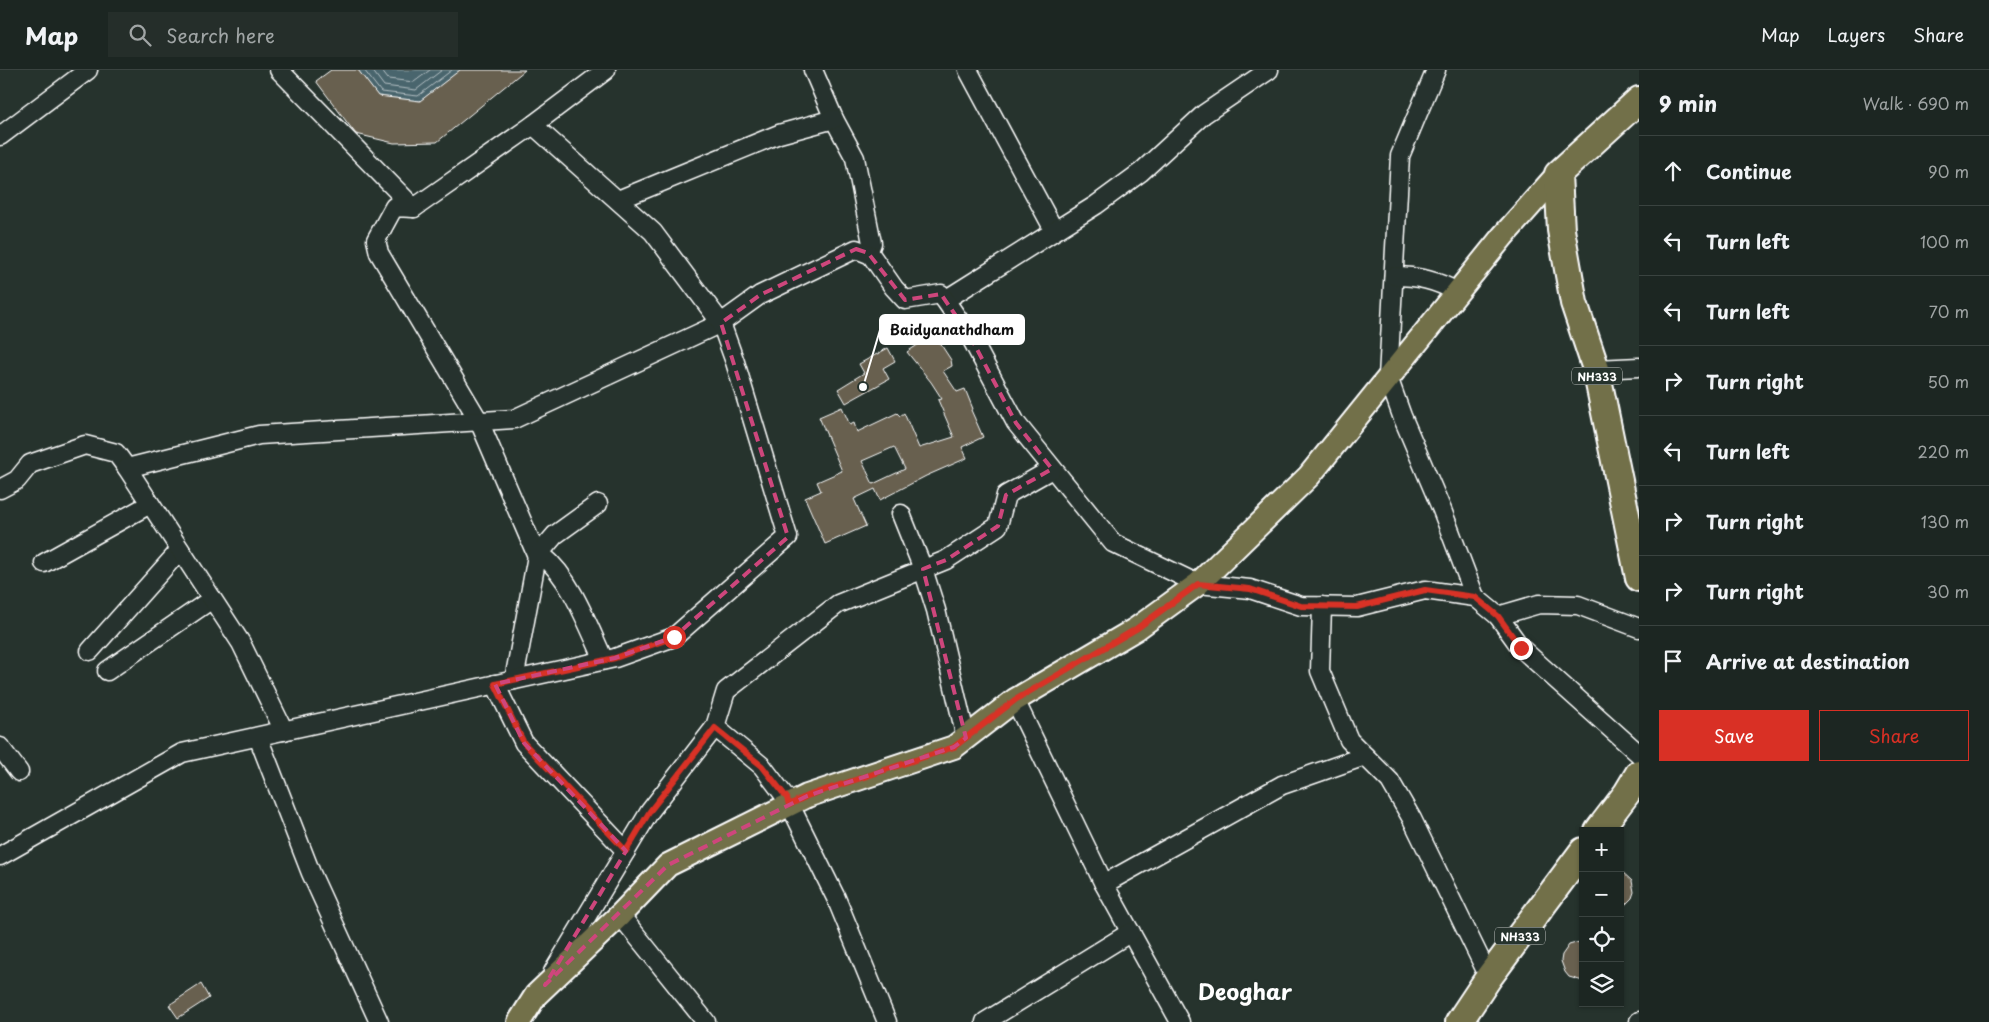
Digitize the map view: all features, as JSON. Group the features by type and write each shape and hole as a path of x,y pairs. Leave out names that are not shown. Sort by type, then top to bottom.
{"highway":[{"path":"1558,174 1639,100"},
{"name":"NH333","path":"1558,174 1562,230 1574,302 1596,369 1639,578"},
{"path":"1601,827 1639,772"},
{"name":"NH333","path":"1459,1022 1489,977 1579,856"}],"main road":[{"path":"519,1022 536,995 545,985 620,915 668,866 807,796 954,747 1015,700 1136,629 1198,584 1309,476 1503,236 1558,174"}],"street":[{"path":"0,136 88,70"},
{"path":"280,70 414,208"},
{"path":"537,556 480,421 379,253 376,240 394,207 414,208 533,125 606,70"},
{"path":"813,70 834,119 855,158 872,242 868,253"},
{"path":"945,300 1096,204 1141,172 1204,114 1269,70"},
{"path":"1436,70 1400,156 1388,376 1402,416 1442,510 1475,597 1498,616 1521,648 1639,754"},
{"path":"973,72 1054,230"},
{"path":"618,200 779,134 834,119"},
{"path":"0,856 182,753 604,660 674,637 788,537 735,362 721,323 653,232 533,125"},
{"path":"127,468 259,435 514,419 721,323 760,296 856,248 871,255 894,288 906,300 941,294 971,338 1016,423 1113,543 1198,584 1250,589 1301,606 1357,607 1425,590 1475,597"},
{"path":"1394,276 1426,279 1441,283 1457,292"},
{"path":"1596,369 1639,367"},
{"path":"0,489 16,480 30,464 85,445 116,452 240,643 284,731"},
{"path":"545,985 650,811 715,728 726,691 838,604 946,560 998,526 1006,495 1052,469"},
{"path":"44,563 150,504"},
{"path":"514,680 537,556 555,535 598,504"},
{"path":"901,514 923,569 936,610 966,738"},
{"path":"90,651 180,550"},
{"path":"537,556 543,556 551,562 574,597 604,660"},
{"path":"107,671 212,599"},
{"path":"1498,616 1539,604 1578,605 1639,628"},
{"path":"1322,606 1320,671 1349,740 1390,780 1412,819 1489,977"},
{"path":"495,684 524,743 626,851"},
{"path":"1015,700 1104,884 1180,1022"},
{"path":"715,728 762,766 787,798 836,898 887,1022"},
{"path":"258,737 311,873 379,1022"},
{"path":"0,747 19,772"},
{"path":"1104,884 1282,785 1364,756"},
{"path":"620,915 706,1022"},
{"path":"984,1022 1131,932"}],"highlighted area":[{"path":"856,249 868,253 905,300 941,294 971,338 1016,423 1052,469 1006,495 998,526 946,560 923,569 966,738 954,747 807,796 668,865 545,985 626,851 524,743 495,684 615,658 674,637 788,537 721,323 760,295"}],"water":[{"path":"358,70 460,70 420,101 378,96"}],"building":[{"path":"331,70 358,70 378,96 420,101 460,70 525,70 437,142 394,143 356,134 316,81"},
{"path":"934,334 951,360 952,366 943,371 957,392 965,389 973,409 971,410 983,437 962,447 967,458 926,476 880,500 875,489 854,499 866,526 825,544 805,498 821,491 817,482 842,471 819,417 842,407 850,425 854,423 857,432 897,413 900,416 904,413 919,448 954,437 938,400 942,399 907,352","holes":["894,447 905,469 873,484 862,461"]},
{"path":"888,348 895,361 883,368 889,379 846,403 838,389 864,373 859,364"},
{"path":"1624,874 1632,881 1634,892 1632,898 1624,906"},
{"path":"1579,942 1579,980 1569,977 1561,961 1562,955 1569,945"},
{"path":"201,984 209,998 178,1018 169,1005"}],"place":[{"name":"Baidyanathdham","path":"863,387"}],"district":[{"name":"Deoghar","path":"1245,990"}],"route":[{"path":"674,637 615,658 495,684 524,743 626,851 650,811 715,728 762,766 787,798 789,805 807,796 954,747 1015,700 1136,629 1198,584 1250,589 1301,606 1357,607 1425,590 1475,597 1498,616 1521,648"}]}
